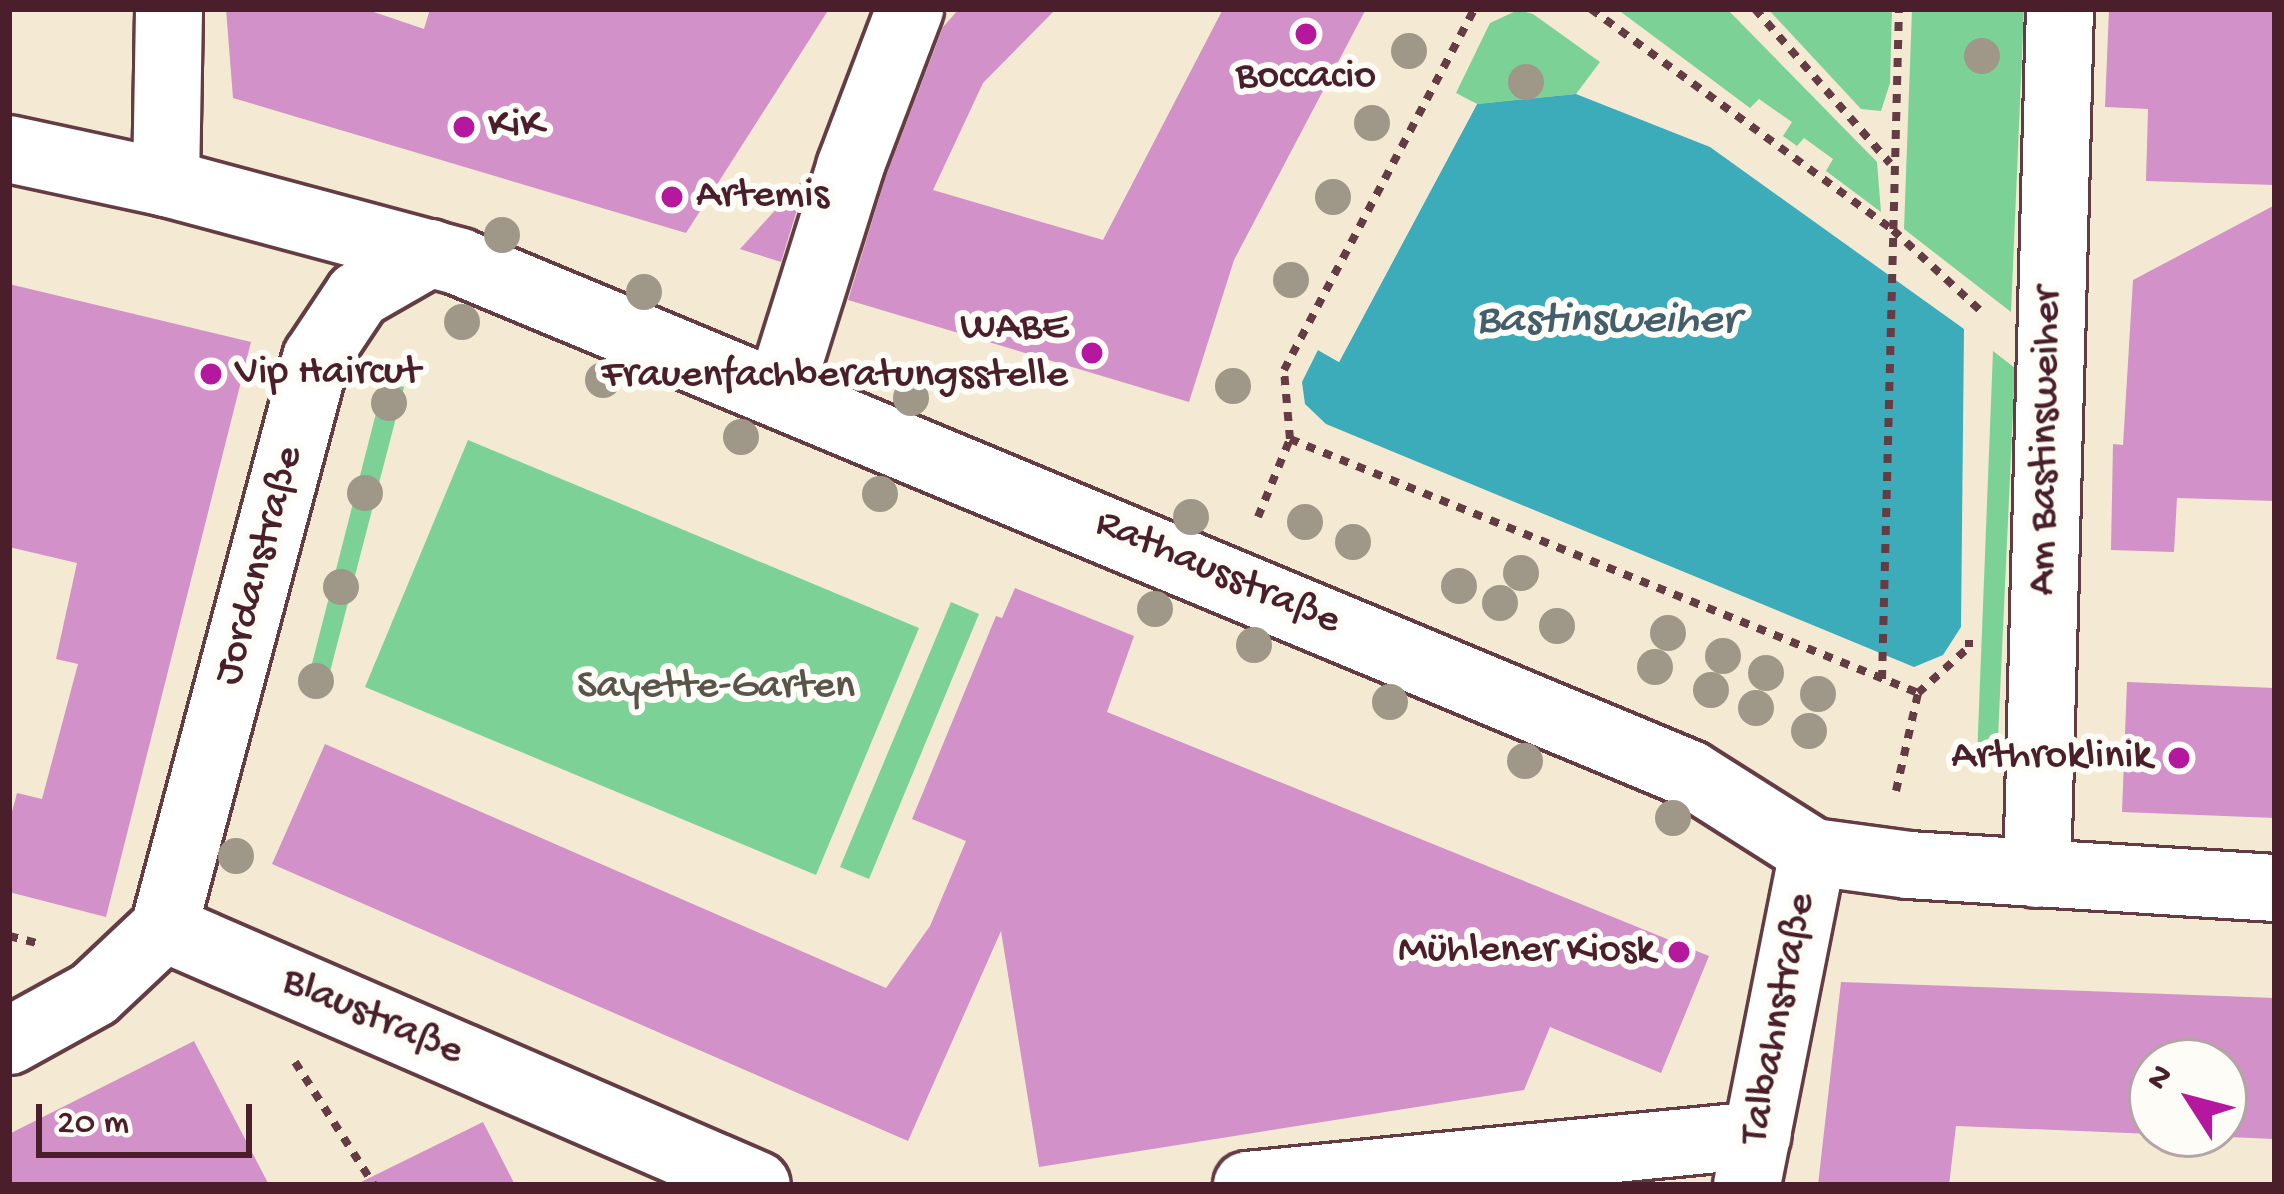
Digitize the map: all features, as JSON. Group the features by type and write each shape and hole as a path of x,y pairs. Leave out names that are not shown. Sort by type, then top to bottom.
{"street":[{"path":"166,183 169,9"},
{"path":"780,392 850,167 910,9"},
{"name":"Am Bastinsweiher","path":"2037,874 2060,9"},
{"name":"Rathausstraße","path":"9,149 166,183 431,253 780,392 1690,774 1813,852 1880,862 2275,888"},
{"name":"Jordanstraße","path":"164,928 316,358 358,295 431,253"},
{"name":"Talbahnstraße","path":"1753,1160 1813,852"},
{"path":"9,1041 94,994 164,928"},
{"name":"Blaustraße","path":"164,928 757,1185"},
{"path":"1246,1185 1753,1160"}],"path":[{"path":"1233,580 1290,439 1284,370 1474,9"},
{"path":"1592,9 1893,230 1984,314 2050,328"},
{"path":"1755,9 1892,164"},
{"path":"1882,679 1899,9"},
{"path":"1983,338 1984,314"},
{"path":"1290,439 1918,693"},
{"path":"1880,862 1918,693 1969,647 1970,624"}],"green space":[{"path":"1617,9 1727,9 1877,162 1881,212 1826,171 1833,159 1804,138 1797,146 1783,136 1792,122 1759,99 1750,108"},
{"path":"1768,9 1892,9 1890,83 1881,111 1861,109"},
{"path":"1912,9 2024,9 2011,312 1904,229"},
{"path":"1518,10 1533,14 1600,62 1576,94 1477,104 1456,93 1490,23"},
{"path":"1993,351 2015,368 1997,759 1977,758"},
{"path":"384,382 404,387 325,691 306,687"},
{"name":"Sayette-Garten","path":"468,440 919,628 816,875 365,687"},
{"path":"951,602 979,614 869,879 840,867"}],"water":[{"name":"Bastinsweiher","path":"1576,94 1710,147 1964,329 1961,627 1943,655 1914,667 1326,424 1305,404 1302,382 1318,350 1339,362 1477,104"}],"pier":[{"path":"1472,102 1477,104 1339,362 1318,350 1321,344 1336,354"}],"building":[{"path":"226,9 365,9 424,29 430,9 829,9 686,233 233,98"},
{"path":"959,9 1056,9 983,83 933,190 1103,240 1223,9 1366,9 1234,260 1189,402 848,300 885,179 943,27"},
{"path":"2109,9 2275,11 2275,185 2146,181 2148,109 2105,107"},
{"path":"808,174 781,262 740,249"},
{"path":"2275,205 2275,501 2177,498 2174,552 2111,550 2113,444 2123,445 2133,280"},
{"path":"9,284 251,342 106,917 9,892 9,823 17,793 42,799 78,664 56,659 77,563 9,547"},
{"path":"1015,588 1134,636 1107,712 1709,956 1661,1073 1550,1027 1524,1090 1039,1167 1001,931 908,1141 272,864 325,744 886,988 930,926 966,841 912,819 996,616 1002,618"},
{"path":"2127,682 2275,688 2275,818 2122,812"},
{"path":"1841,982 2275,998 2275,1139 2248,1138 2248,1038 2128,1038 2128,1133 1956,1126 1949,1185 1818,1185"},
{"path":"194,1041 269,1185 9,1185 9,1134"},
{"path":"483,1122 515,1185 355,1185"}],"place":[{"name":"Boccacio","path":"1306,34"},
{"name":"KiK","path":"464,127"},
{"name":"Artemis","path":"672,197"},
{"name":"WABE Frauenfachberatungsstelle","path":"1092,353"},
{"name":"Vip Haircut","path":"211,374"},
{"name":"Arthroklinik","path":"2179,758"},
{"name":"Mühlener Kiosk","path":"1679,952"}]}
